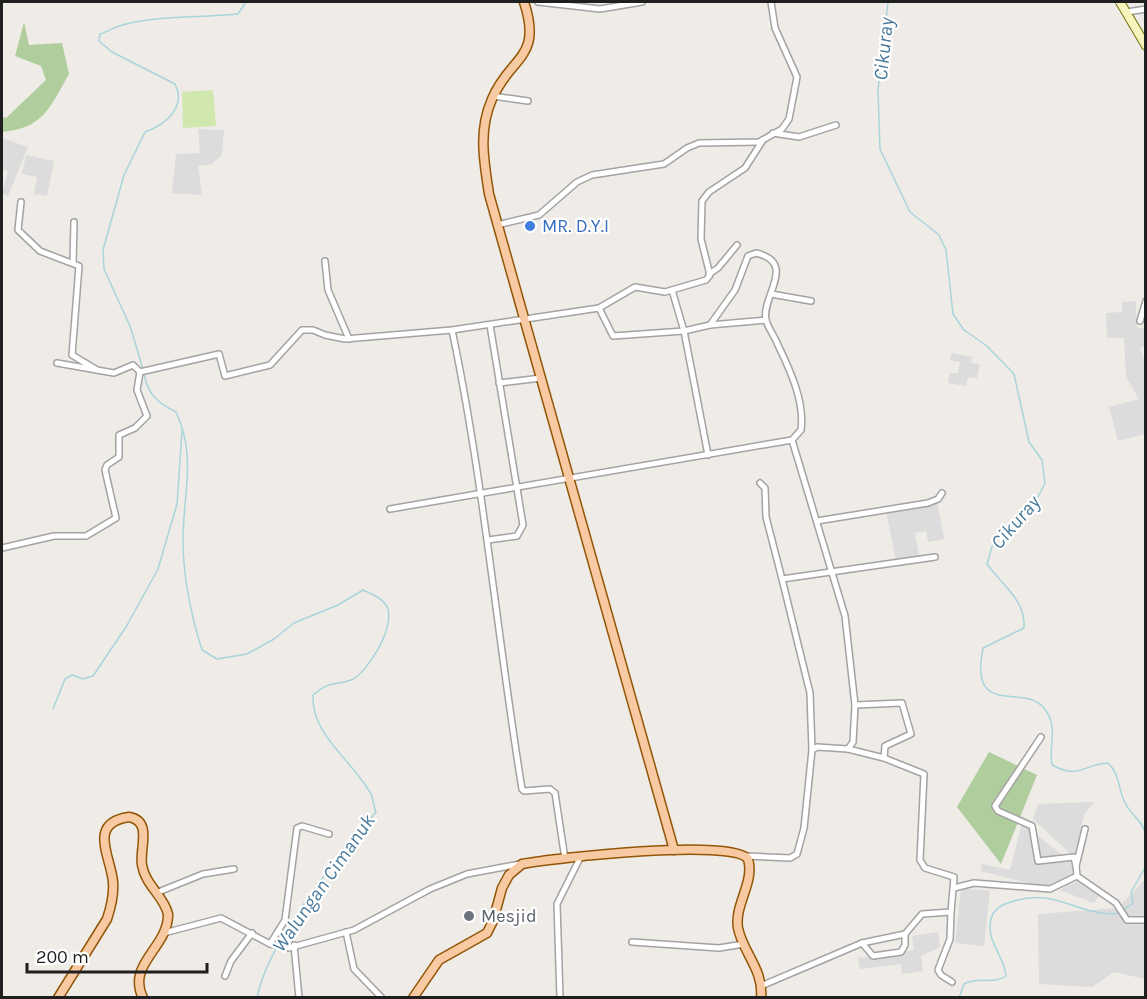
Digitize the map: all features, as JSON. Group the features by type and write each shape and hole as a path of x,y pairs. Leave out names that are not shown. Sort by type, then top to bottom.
{"main road":[{"path":"524,2 530,20 530,41 493,96 482,135 489,194 674,850"},
{"path":"58,998 102,930 111,907 113,882 104,842 107,828 117,820 129,817 140,823 144,832 142,865 168,914 165,933 139,972 139,986 143,998"},
{"path":"413,998 439,960 487,933 494,921 502,888 509,875 522,864 674,850 727,850 746,856 749,864 748,876 737,924 761,986 761,998"}],"street":[{"path":"538,2 600,9 642,2"},
{"path":"709,274 701,239 702,201 709,192 745,168 763,140 787,124 797,77 775,28 771,2"},
{"path":"1120,2 1146,46"},
{"path":"1127,12 1146,9"},
{"path":"493,96 528,101"},
{"path":"772,133 799,137 836,125"},
{"path":"497,225 539,215 577,182 592,175 664,164 687,148 699,143 763,140"},
{"path":"21,202 18,230 40,251 73,262 79,267 72,355 97,370"},
{"path":"73,262 74,222"},
{"path":"141,372 152,367 219,354 225,376 270,364 303,330 313,330 325,335 349,339 452,330 599,308 635,287 641,286 661,292 706,280 737,245"},
{"path":"390,509 792,440 801,430 802,417 792,378 766,320 777,275 776,268 765,256 751,254 747,258 735,290 710,325"},
{"path":"325,261 328,290 349,339"},
{"path":"672,290 684,331 708,455"},
{"path":"771,294 811,302"},
{"path":"1140,321 1146,302"},
{"path":"599,308 613,336 684,331 710,325 766,320"},
{"path":"488,540 520,533 523,525 490,325"},
{"path":"452,330 481,494 502,664 522,789 553,790 565,859"},
{"path":"57,363 114,372 133,365 141,372"},
{"path":"2,548 54,536 86,536 116,518 105,470 107,465 118,457 118,435 135,429 147,416 137,390 141,372"},
{"path":"500,383 541,378"},
{"path":"792,440 844,616 855,705 853,742 848,750"},
{"path":"746,856 790,858 797,854 804,828 812,750 810,693 766,517 765,488 760,483"},
{"path":"817,521 928,503 938,499 942,493"},
{"path":"782,579 893,561 935,557"},
{"path":"855,705 902,703 911,734 885,746 884,758"},
{"path":"1041,737 995,806 998,811 1032,826 1038,861 1074,857 1077,876 1120,908 1130,921 1146,920"},
{"path":"812,750 817,747 848,750 884,758 924,774 920,860 924,868 952,874 954,888 949,942 938,970 941,975 952,982"},
{"path":"272,945 286,915 297,828 302,826 329,834"},
{"path":"1076,866 1085,829"},
{"path":"560,998 557,904 580,858"},
{"path":"165,933 221,918 281,948 346,932 372,922 430,889 467,874 522,864"},
{"path":"156,893 203,873 234,869"},
{"path":"954,888 974,883 1050,890 1077,876"},
{"path":"761,986 862,943 904,934 922,914 951,912"},
{"path":"346,932 354,969 382,998"},
{"path":"225,976 231,961 252,933"},
{"path":"862,943 873,956 901,952 905,945 904,934"},
{"path":"632,942 719,948 744,944"},
{"path":"294,945 299,998"}],"shaded area":[{"path":"198,129 224,130 222,155 212,164 198,166 202,195 172,193 176,154 200,153"},
{"path":"2,138 28,147 8,196 2,193 8,172 2,168"},
{"path":"26,155 54,161 47,196 34,194 37,177 22,174"},
{"path":"1136,301 1137,328 1145,328 1145,345 1140,348 1145,363 1145,434 1118,441 1109,407 1139,399 1126,377 1124,338 1107,338 1106,313 1122,312 1122,302"},
{"path":"952,353 972,357 971,363 980,364 977,378 968,377 966,386 948,383 950,373 958,373 960,362 950,360"},
{"path":"937,500 944,539 928,542 926,531 915,533 920,562 897,567 886,510"},
{"path":"1094,802 1084,815 1074,857 1033,819 1038,804"},
{"path":"1022,823 1072,863 1072,874 1052,889 980,871 982,864 1010,870"},
{"path":"1145,879 1145,979 1114,972 1092,987 1039,984 1038,914 1118,908"},
{"path":"1078,881 1099,896 1094,903 1059,890"},
{"path":"961,888 990,891 984,946 955,943"},
{"path":"938,932 940,947 921,956 923,971 902,974 901,964 860,969 858,958 914,950 912,936"}],"green space":[{"path":"24,22 29,45 62,43 69,74 51,106 37,121 16,130 2,132 2,117 6,118 46,80 41,66 15,56"},
{"path":"213,90 216,126 183,128 182,92"},
{"path":"989,752 1037,775 1001,864 957,807"}],"waterway":[{"name":"Walungan Cimanuk","path":"143,369 130,326 104,269 103,250 124,175 145,132 160,125 172,114 178,100 178,92 175,84 112,52 99,41 100,34 140,21 238,14 246,2"},
{"name":"Cikuray","path":"888,2 878,90 880,149 910,212 939,235 946,250 953,314 964,330 987,346 1014,374 1029,442 1042,460 1045,483 1035,503 1015,528 994,540 987,564 1017,601 1024,618 1024,628 983,648 981,670 984,684 990,692 1034,700 1043,707 1051,721 1052,765 1075,771 1108,763 1115,772 1125,803 1146,835"},
{"name":"Walungan Cimanuk","path":"144,374 148,388 155,398 176,412 186,445 184,568 191,610 202,650 217,659 247,654 274,639 294,623 338,605 363,590 381,600 389,613 385,635 373,658 358,676 345,682 329,685 313,695 314,709 319,723 334,747 371,794 376,812 343,851 289,926 263,976 257,998"},
{"path":"53,709 65,679 72,675 83,679 93,676 126,627 158,569 177,504 182,431"},
{"name":"Cikuray","path":"959,998 964,984 996,980 1006,976 990,927 991,919 998,908 1026,898 1040,898 1052,899 1100,913 1114,914 1133,903 1131,892 1146,866"}],"place":[{"name":"MR. D.Y.I","path":"530,226"},
{"name":"Mesjid","path":"469,916"}]}
